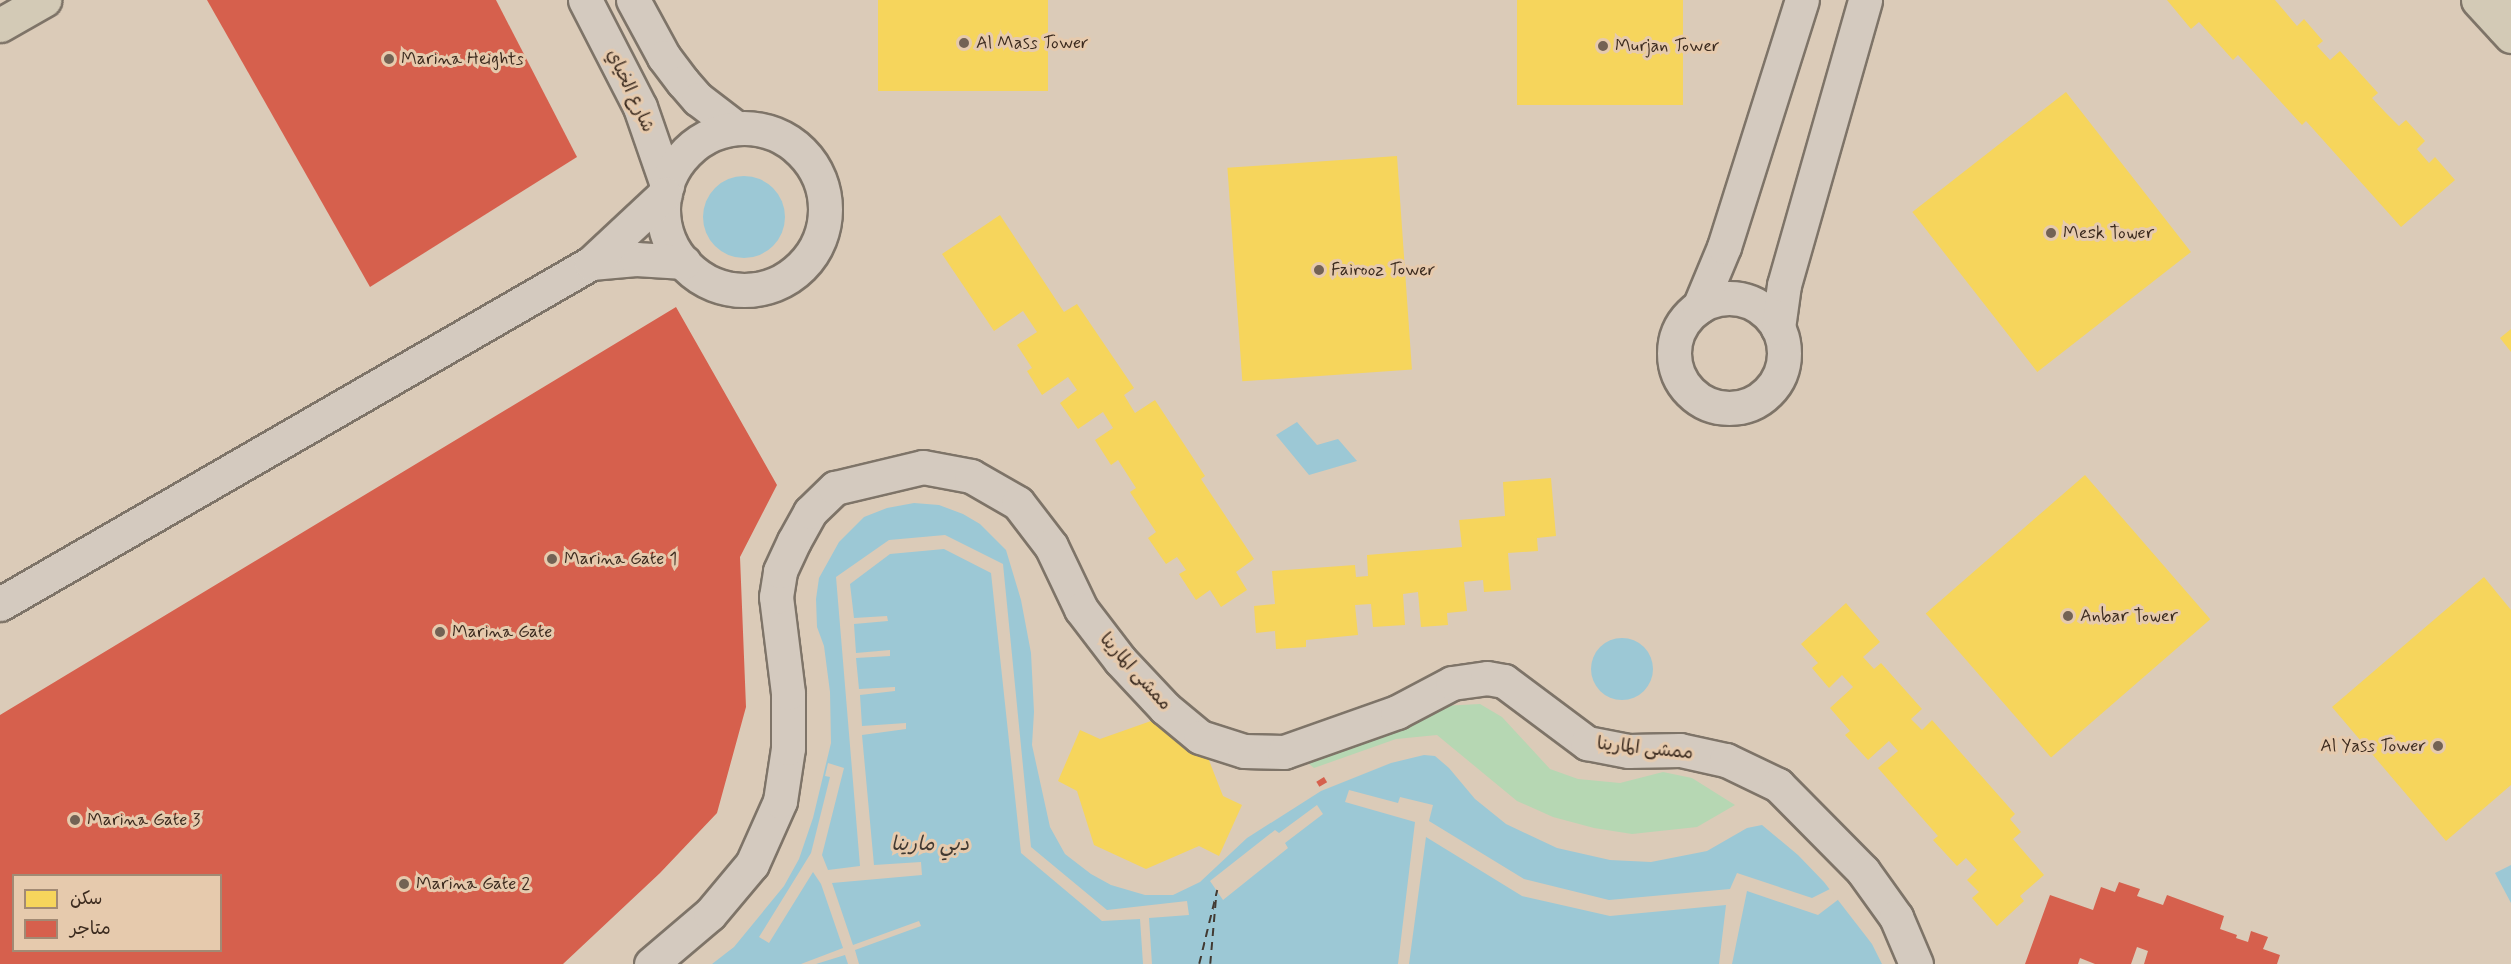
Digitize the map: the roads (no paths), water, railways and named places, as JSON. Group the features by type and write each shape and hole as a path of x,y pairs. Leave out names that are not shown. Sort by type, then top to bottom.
{"main road":[{"path":"0,25 44,0"},
{"path":"2478,0 2506,21"}],"street":[{"name":"شارع الخياي","path":"585,0 640,107 666,190"},
{"path":"633,0 664,57 683,82 705,104 736,128"},
{"path":"1699,308 1721,255 1802,0"},
{"path":"1778,328 1784,285 1865,0"},
{"path":"0,604 591,263 666,190 686,153 701,141 718,132 736,128 756,129 774,134 792,143 806,156 824,190 825,210 822,229 815,248 804,264 771,286 752,290 732,289 698,275 675,251 665,223 666,190"},
{"path":"591,263 636,260 684,262"},
{"path":"1735,298 1752,303 1767,314 1778,328 1784,346 1783,364 1777,381 1761,398 1741,408 1719,407 1700,400 1686,387 1677,370 1674,350 1679,331 1699,308 1716,300 1735,298"},
{"name":"ممشى المارينا","path":"651,964 710,914 752,864 780,801 788,748 788,693 776,597 780,571 794,540 810,512 835,488 922,467 971,476 1018,503 1052,546 1081,609 1120,660 1165,708 1200,737 1244,751 1284,752 1397,712 1452,683 1487,678 1504,681 1587,743 1628,751 1680,750 1714,757 1726,760 1778,785 1863,872 1896,917 1916,964"}],"water":[{"path":"736,176 752,176 767,183 778,194 785,209 782,233 773,246 752,258 736,258 721,251 710,240 703,225 703,209 710,194 721,183"},
{"path":"1297,422 1317,445 1338,439 1357,461 1309,475 1276,435"},
{"name":"دبي مارينا","path":"914,503 939,505 963,514 980,524 1006,550 1021,600 1031,653 1034,712 1032,745 1050,827 1065,854 1091,874 1111,885 1145,895 1173,895 1200,882 1247,838 1321,791 1391,763 1424,755 1435,756 1449,768 1475,799 1506,824 1557,848 1610,860 1651,862 1707,851 1747,828 1762,825 1798,855 1824,882 1872,944 1882,964 712,964 734,947 784,886 799,859 813,818 831,743 830,692 824,646 817,627 816,599 819,578 839,542 864,517 887,508"},
{"path":"1622,638 1639,643 1644,647 1648,652 1653,669 1648,686 1644,691 1639,695 1622,700 1605,695 1600,691 1596,686 1591,669 1596,652 1600,647 1605,643"},
{"path":"2511,865 2511,903 2495,873"}],"place":[{"name":"Al Mass Tower","path":"964,43"},
{"name":"Murjan Tower","path":"1603,46"},
{"name":"Marina Heights","path":"389,59"},
{"name":"Mesk Tower","path":"2051,233"},
{"name":"Fairooz Tower","path":"1319,270"},
{"name":"Marina Gate 1","path":"552,559"},
{"name":"Anbar Tower","path":"2068,616"},
{"name":"Marina Gate","path":"440,632"},
{"name":"Al Yass Tower","path":"2438,746"},
{"name":"Marina Gate 3","path":"75,820"},
{"name":"Marina Gate 2","path":"404,884"}]}
